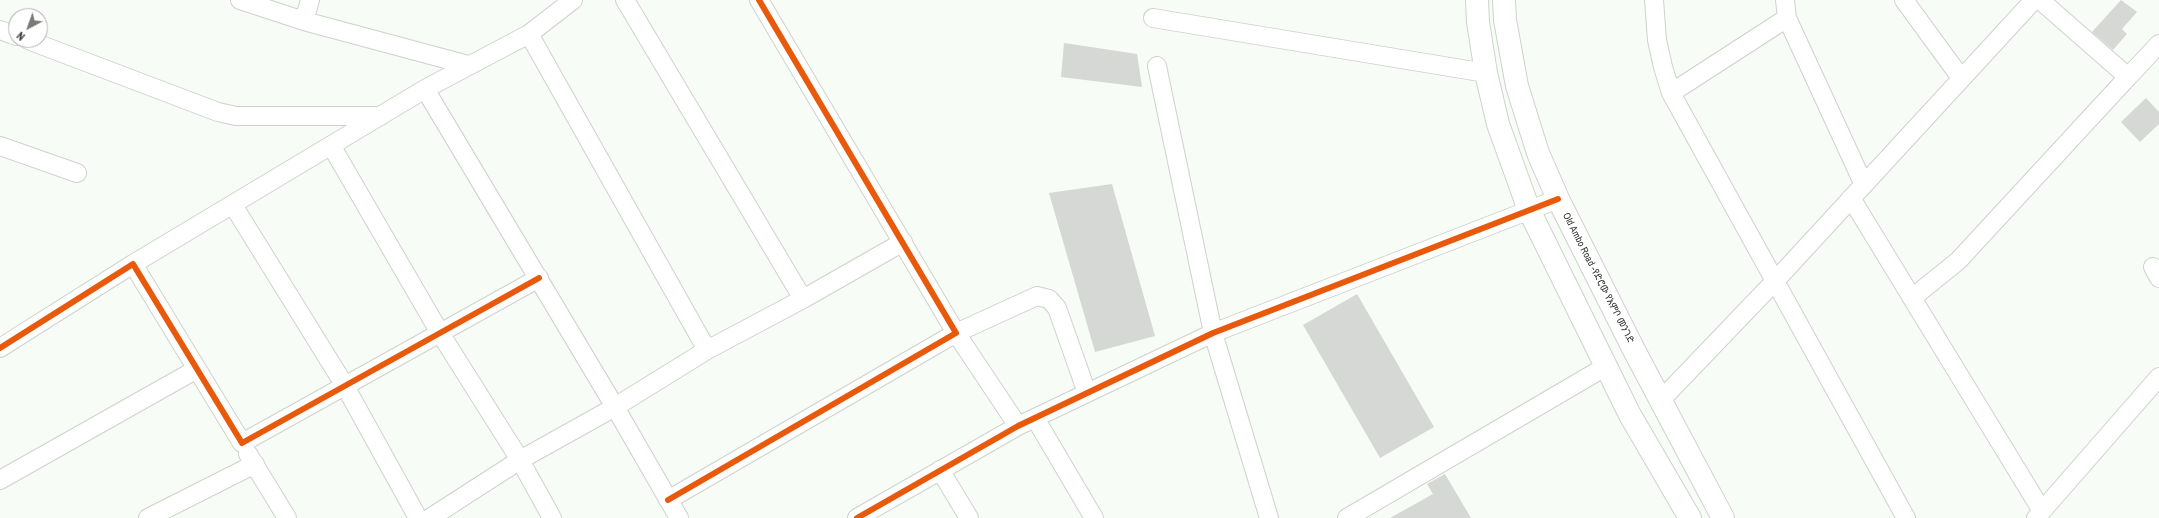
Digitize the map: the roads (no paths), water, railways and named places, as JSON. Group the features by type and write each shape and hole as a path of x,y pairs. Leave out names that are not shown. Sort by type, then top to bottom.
{"main road":[{"path":"1477,0 1478,22 1486,74 1498,124 1529,210 1605,367 1630,415 1690,518"},
{"name":"Old Ambo Road -የድሮው የአምቦ መንገድ","path":"1504,0 1505,20 1517,86 1538,153 1558,199 1660,401 1723,518"}],"street":[{"path":"240,0 304,21 468,65"},
{"path":"304,21 310,0"},
{"path":"0,348 133,264 332,147 425,89 529,34 573,0"},
{"path":"625,0 803,299"},
{"path":"759,0 956,333 1018,426"},
{"path":"1654,0 1657,40 1671,93 1776,280 1906,518"},
{"path":"1785,0 1787,18 1864,185"},
{"path":"1904,0 1961,78"},
{"path":"1660,401 1776,280 2034,0"},
{"path":"2040,0 2128,77"},
{"path":"1153,18 1486,74"},
{"path":"1671,93 1787,18"},
{"path":"529,34 707,350"},
{"path":"1912,298 1958,261 2159,44"},
{"path":"48,48 218,112 236,116 381,116"},
{"path":"1157,66 1213,333 1269,518"},
{"path":"425,89 539,278 679,518"},
{"path":"0,146 77,173"},
{"path":"332,147 440,333 520,460 552,518"},
{"path":"1851,198 1912,298 2039,514 2159,377"},
{"path":"857,518 1018,426 1213,333 1558,199"},
{"path":"233,205 345,386 418,518"},
{"path":"430,518 520,460 615,407 707,350 803,299 903,242"},
{"path":"133,264 255,464 286,518"},
{"path":"242,443 539,278"},
{"path":"668,500 956,333 1037,296 1049,299 1057,308 1087,393"},
{"path":"1347,518 1605,367"},
{"path":"0,480 197,369"},
{"path":"1035,418 1094,518"},
{"path":"148,518 255,464"},
{"path":"940,470 969,518"}]}
